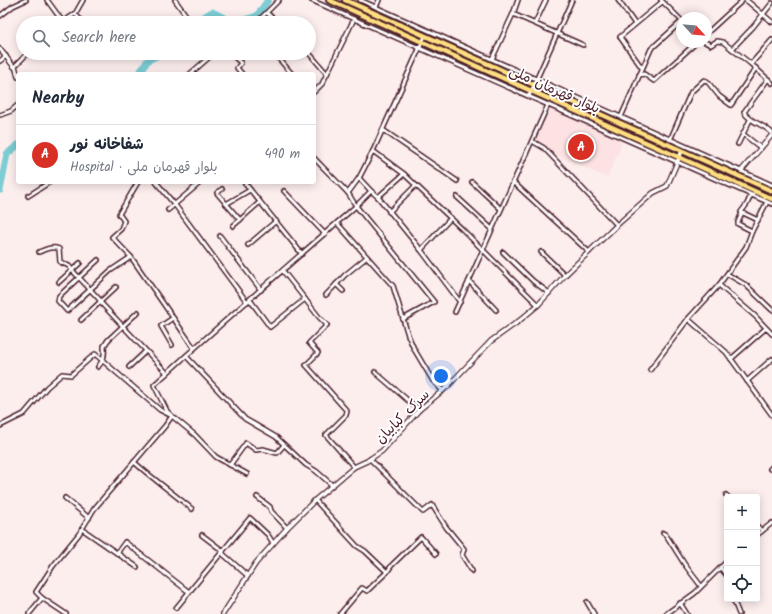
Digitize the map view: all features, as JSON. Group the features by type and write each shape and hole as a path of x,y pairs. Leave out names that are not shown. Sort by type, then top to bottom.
{"highway":[{"name":"بلوار قهرمان ملی","path":"329,0 772,199"},
{"name":"بلوار قهرمان ملی","path":"345,0 772,191"}],"street":[{"path":"0,16 13,6 26,0"},
{"path":"47,0 58,16"},
{"path":"72,16 75,14 83,0"},
{"path":"175,0 187,16"},
{"path":"264,16 279,0"},
{"path":"311,0 772,204"},
{"path":"360,0 772,185"},
{"path":"376,7 379,0"},
{"path":"492,59 518,0"},
{"path":"535,23 546,0"},
{"path":"529,96 572,0"},
{"path":"619,0 635,24"},
{"path":"712,28 743,0"},
{"path":"746,0 772,22"},
{"path":"642,68 620,37 661,1 676,15"},
{"path":"732,49 772,3"},
{"path":"267,13 270,16"},
{"path":"513,14 583,45"},
{"path":"316,90 322,84 354,19"},
{"path":"621,117 651,49 676,26"},
{"path":"348,193 360,178 425,36"},
{"path":"751,64 772,40"},
{"path":"712,45 717,41 723,42 770,80 744,112 750,120 761,124 772,134 741,171"},
{"path":"639,75 644,74 654,81 690,48"},
{"path":"0,49 14,67 16,72"},
{"path":"0,61 6,56"},
{"path":"14,67 21,60"},
{"path":"192,72 206,60"},
{"path":"236,60 240,64 237,68 240,72"},
{"path":"280,60 290,72"},
{"path":"315,60 327,74"},
{"path":"670,140 691,92 704,80 707,81 719,96 731,105 756,68"},
{"path":"455,312 548,105"},
{"path":"0,115 11,111 16,107"},
{"path":"738,144 750,120"},
{"path":"383,130 456,181"},
{"path":"743,134 761,148"},
{"path":"532,141 544,148 617,225"},
{"path":"373,151 404,174 415,186 451,218 538,305"},
{"name":"سرک کبابیان","path":"223,614 248,576 273,543 287,528 315,500 354,467 382,451 419,410 443,391 491,342 538,305 565,275 647,198 667,186 682,151"},
{"path":"316,160 348,193 356,206 434,302 404,319"},
{"path":"378,198 404,174"},
{"path":"360,178 421,250 460,302"},
{"path":"472,182 501,209"},
{"path":"513,182 589,252"},
{"path":"28,196 47,184"},
{"path":"137,184 119,214 124,221 121,229 112,237 131,257 194,348"},
{"path":"158,184 270,327 305,298"},
{"path":"168,210 200,184"},
{"path":"246,184 302,254"},
{"path":"389,212 415,186"},
{"path":"222,189 217,193 240,220"},
{"path":"226,204 250,190"},
{"path":"284,191 325,234"},
{"path":"247,474 216,457 195,435 172,416 167,411 154,385 194,348 325,234 371,191"},
{"path":"751,195 747,204 740,211 742,213 738,224 752,231"},
{"path":"457,197 492,229"},
{"path":"233,226 260,202"},
{"path":"650,370 688,319 719,286 746,247 752,231 767,202"},
{"path":"742,213 758,220"},
{"path":"421,250 451,218"},
{"path":"248,245 276,221"},
{"path":"337,223 393,286 408,335 414,348 433,381 443,391"},
{"path":"220,236 261,290"},
{"path":"39,252 50,248 59,249 60,262 69,266 100,302 167,373"},
{"path":"503,252 533,281 549,293"},
{"path":"541,252 565,275"},
{"path":"98,260 59,296 58,301 67,311 110,271 131,257"},
{"path":"326,295 336,284 367,257"},
{"path":"58,282 80,263"},
{"path":"283,271 318,317 327,325 309,343 318,353 306,365 347,411 346,415 326,435 354,467"},
{"path":"727,274 746,286 772,310"},
{"path":"469,281 496,310"},
{"path":"336,284 342,291"},
{"path":"719,286 755,316 772,334"},
{"path":"81,320 116,287"},
{"path":"98,367 104,361 104,346 108,340 138,312"},
{"path":"172,345 161,326 173,318"},
{"path":"688,319 726,352 772,415"},
{"path":"731,359 766,328"},
{"path":"129,367 146,351"},
{"path":"0,426 24,414 47,387 62,374 71,375 95,354 160,410 172,416"},
{"path":"186,356 245,419 276,437 306,465 316,471 332,485"},
{"path":"747,381 772,359"},
{"path":"375,372 419,410"},
{"path":"767,408 772,405"},
{"path":"66,614 42,598 36,592 53,566 89,518 94,508 172,416"},
{"path":"230,465 246,443 256,450 263,449 277,453 284,445"},
{"path":"370,459 423,512 432,505 446,527 464,549 462,555 472,571"},
{"path":"134,462 161,486 178,496 192,509"},
{"path":"257,497 270,507 287,528"},
{"path":"65,498 89,518"},
{"path":"315,500 357,546 365,551 387,572"},
{"path":"176,608 250,518 268,535 273,543"},
{"path":"762,531 772,523"},
{"path":"82,528 137,567"},
{"path":"663,533 685,566 701,586"},
{"path":"202,535 223,551 223,554 248,576"},
{"path":"340,614 362,588 368,592 392,565 421,537 436,554"},
{"path":"117,553 125,542 189,592"},
{"path":"666,614 695,593 724,563"},
{"path":"720,566 724,572"},
{"path":"29,614 42,598"},
{"path":"587,602 594,614"},
{"path":"734,602 739,614"},
{"path":"680,603 687,614"}],"shaded area":[{"path":"549,108 623,141 607,178 550,152 535,141"}],"waterway":[{"path":"257,16 268,0"},
{"path":"205,16 212,12 220,16"},
{"path":"140,72 148,60"},
{"path":"0,190 7,154 16,147"}],"place":[{"name":"شفاخانه نور","path":"581,147"}]}
